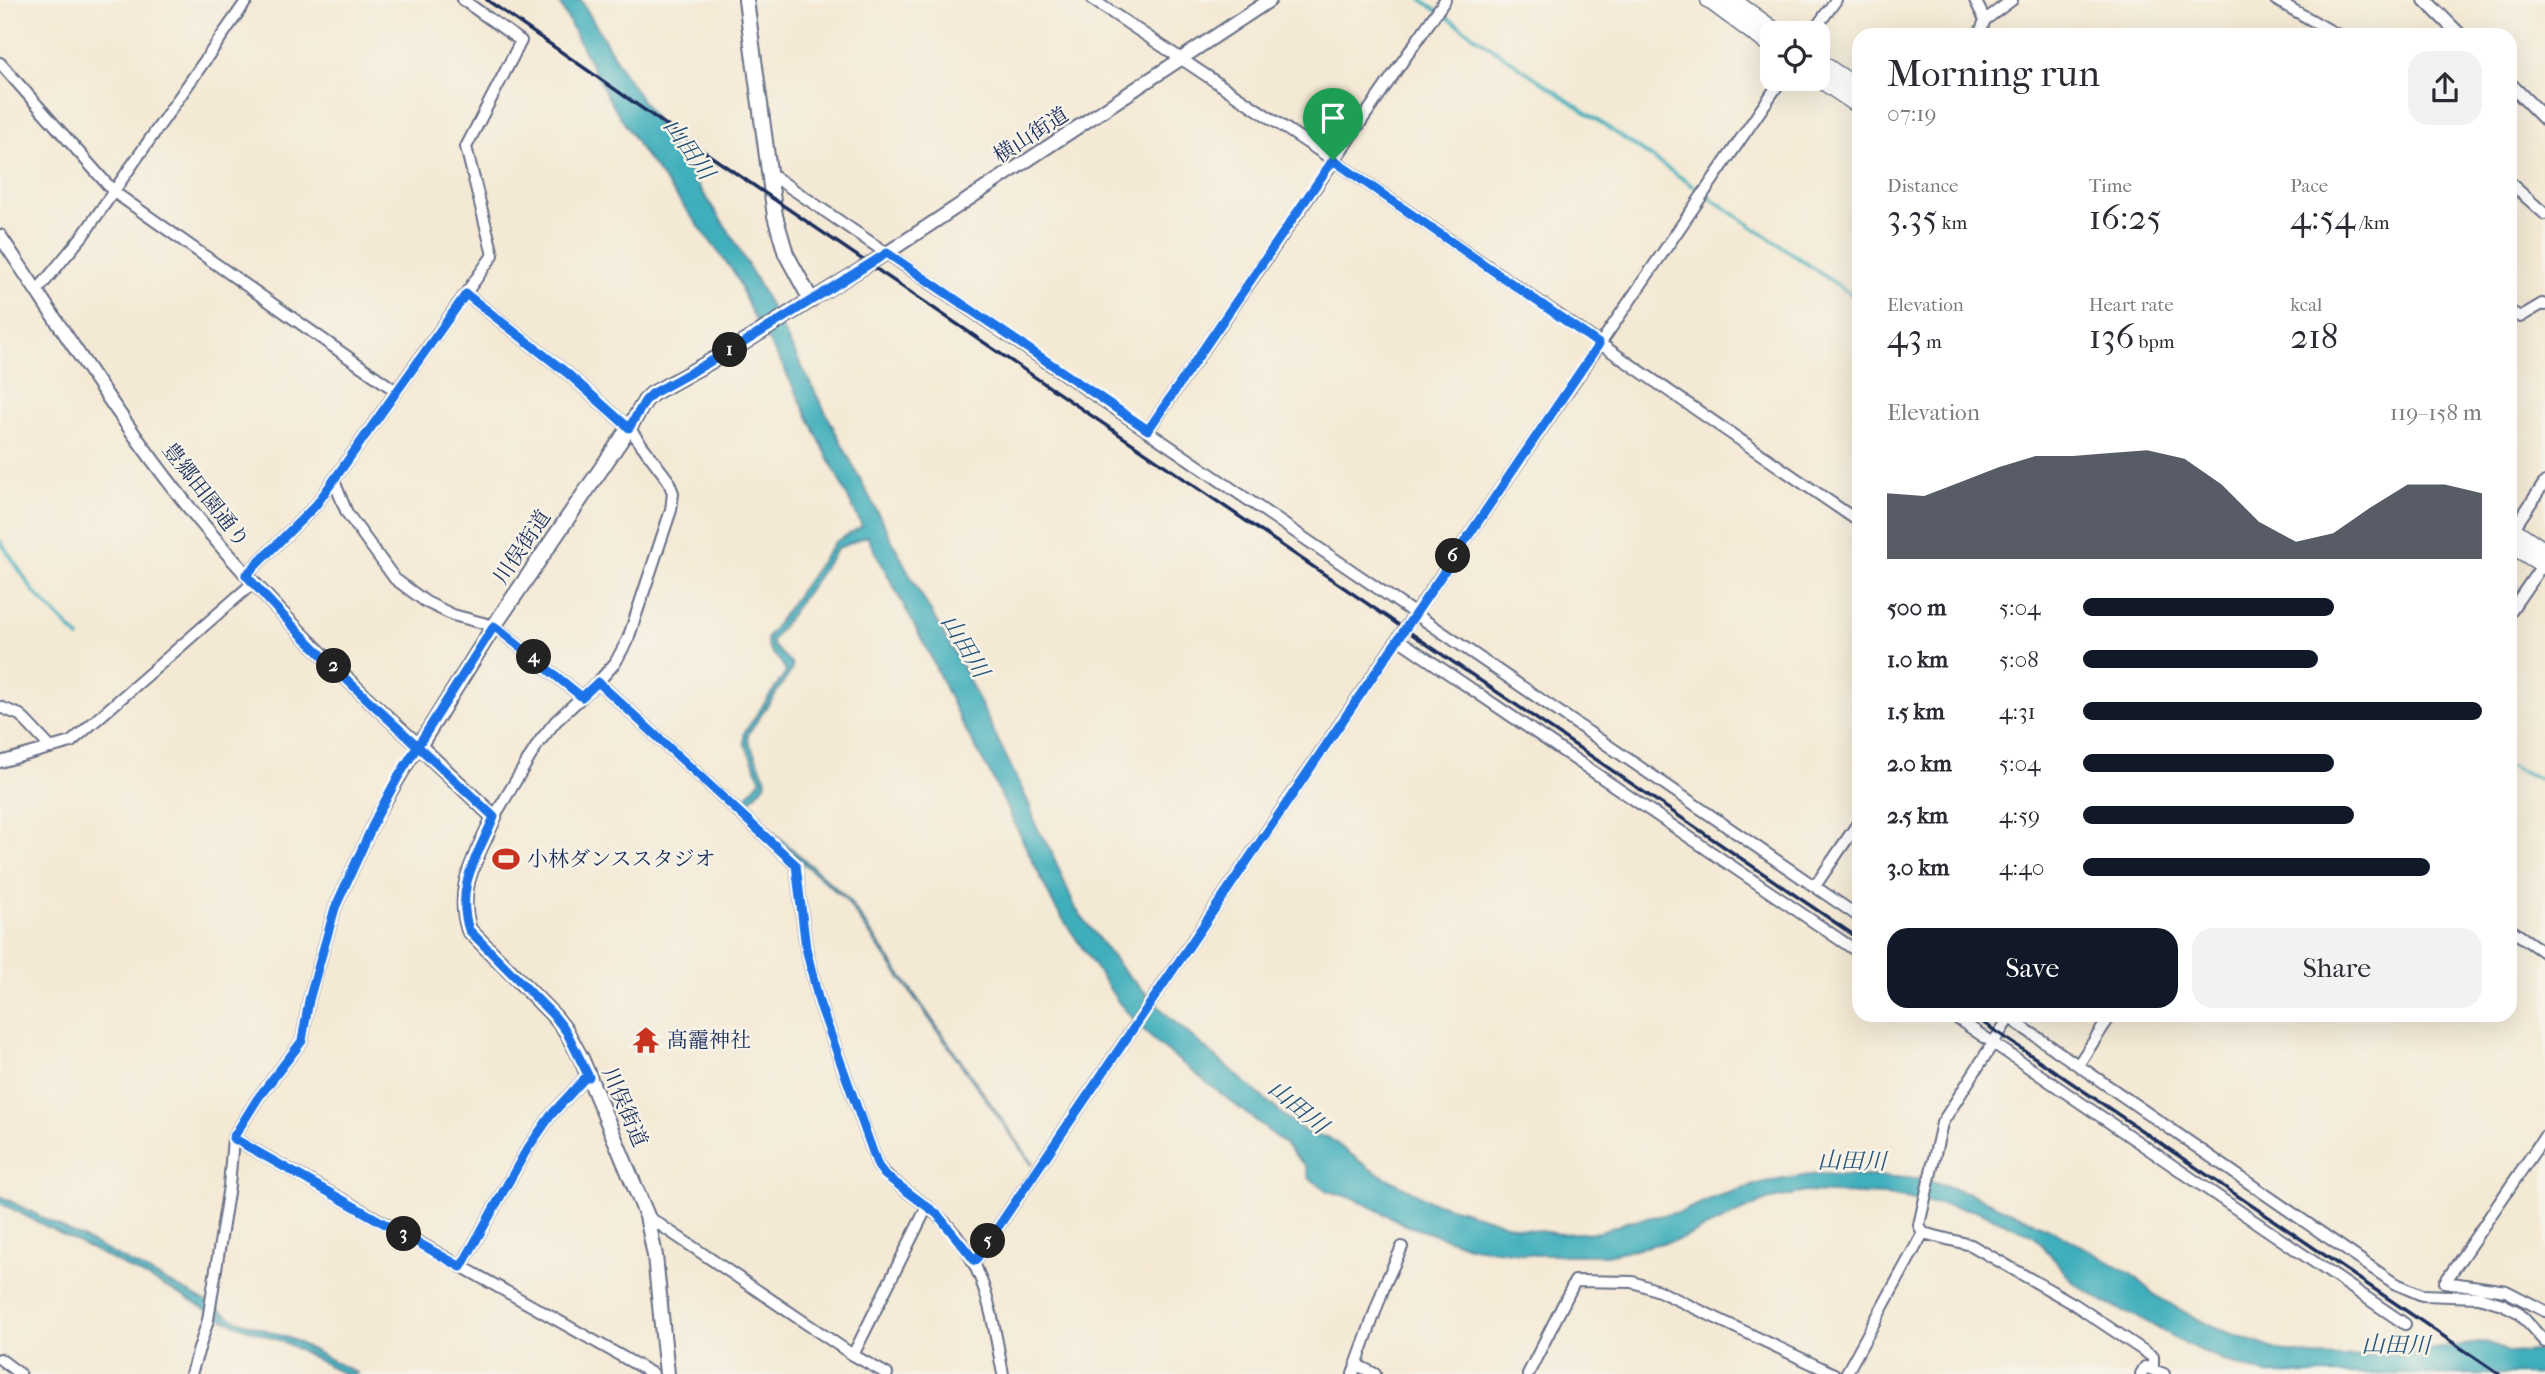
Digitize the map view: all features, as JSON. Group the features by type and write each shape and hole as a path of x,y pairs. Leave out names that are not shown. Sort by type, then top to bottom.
{"main road":[{"path":"746,0 779,234 796,275 811,300"},
{"path":"1709,0 1760,37"},
{"path":"1732,0 1761,21"},
{"path":"1830,69 1852,84"},
{"path":"1830,86 1852,101"},
{"name":"川俣街道","path":"419,747 494,626 645,401 652,394 811,300"},
{"path":"2517,540 2544,561"},
{"path":"419,747 494,817"},
{"name":"川俣街道","path":"494,817 463,896 464,914 469,930 566,1031 589,1077 647,1216 655,1256 667,1374"}],"street":[{"path":"37,291 84,234 247,0"},
{"path":"0,762 71,742 249,579 316,505 493,255 466,147 521,41 463,0"},
{"path":"1093,0 1333,160 1852,517"},
{"name":"横山街道","path":"811,300 887,253 1270,0"},
{"path":"1148,430 1445,0"},
{"path":"1821,21 1836,0"},
{"path":"1975,0 1985,20"},
{"path":"1982,28 1985,20 2012,0"},
{"path":"2276,0 2326,28"},
{"path":"2425,0 2453,28"},
{"path":"0,62 114,192 396,391"},
{"path":"975,1261 1156,992 1774,91"},
{"path":"2517,91 2545,119"},
{"path":"769,173 1852,912"},
{"path":"2517,189 2545,214"},
{"name":"豊郷田園通り","path":"1,238 134,432 190,508 249,579 357,690 419,747"},
{"path":"466,294 567,373 629,428"},
{"path":"2517,315 2520,317 2542,304 2545,305"},
{"name":"川俣街道","path":"494,817 539,742 556,721 615,663 628,639 671,510 673,494 668,480 629,428"},
{"path":"334,481 348,513 395,579 453,615 494,626 582,697"},
{"path":"2517,524 2545,482"},
{"path":"2517,602 2544,561"},
{"path":"1398,639 1852,948"},
{"path":"598,682 796,865 806,948 819,1002 878,1166 885,1175 937,1214 975,1261 985,1285 1003,1374"},
{"path":"0,706 20,715 51,748"},
{"path":"191,1374 208,1320 228,1196 233,1138 258,1098 302,1041 309,1000 335,908 377,816 419,747"},
{"path":"1815,886 1852,832"},
{"path":"2517,934 2545,953"},
{"path":"1962,1022 2405,1324"},
{"path":"1846,1374 1921,1229 1942,1123 2004,1022"},
{"path":"2016,1022 2394,1283 2423,1295 2479,1297 2502,1304 2518,1312 2542,1338"},
{"path":"2078,1065 2106,1022"},
{"path":"461,1267 526,1151 551,1115 584,1079 589,1077"},
{"path":"2545,1136 2445,1282 2506,1291 2545,1311"},
{"path":"233,1138 653,1374"},
{"path":"853,1355 927,1207"},
{"path":"647,1216 853,1355 887,1374"},
{"path":"1921,1229 1971,1245 2064,1298 2153,1357 2159,1372"},
{"path":"1375,1374 1355,1369 1385,1284 1402,1247"},
{"path":"1528,1374 1575,1281 1633,1282 1659,1291 1834,1374"},
{"path":"0,1359 20,1374"},
{"path":"2141,1374 2145,1367 2159,1372"}],"water":[{"path":"558,0 581,0 622,70 731,235 911,577 963,668 1076,909 1121,968 1169,1017 1289,1120 1311,1135 1328,1137 1370,1169 1430,1201 1520,1228 1560,1234 1601,1232 1629,1221 1681,1212 1715,1197 1765,1182 1817,1174 1918,1178 1969,1193 2056,1232 2131,1274 2156,1296 2190,1315 2215,1328 2277,1350 2310,1356 2343,1357 2404,1353 2486,1342 2510,1353 2545,1350 2545,1374 2267,1374 2226,1362 2107,1304 2073,1282 2035,1236 1978,1211 1887,1195 1805,1192 1767,1200 1681,1239 1606,1255 1536,1255 1472,1247 1406,1225 1356,1199 1328,1191 1309,1178 1306,1167 1284,1143 1154,1041 1119,1003 1055,907 990,773 961,722 930,655 867,536 838,548 772,641 773,646 792,664 792,670 748,734 748,740 766,779 765,784 745,807 847,898 1032,1165 845,899 738,807 761,779 744,742 744,733 786,672 769,648 767,638 834,543 862,526 782,364 752,314 735,274 642,151 606,94"},
{"path":"0,1196 203,1300 234,1319 291,1339 358,1374 344,1374 286,1343 227,1321 0,1203"}],"waterway":[{"path":"1422,0 1852,295"},
{"path":"0,541 34,592 79,638"},
{"path":"2517,769 2545,781"}],"railway":[{"path":"487,0 709,155 1852,934"},
{"path":"1982,1022 2499,1374"}],"place":[{"name":"小林ダンススタジオ","path":"506,859"},
{"name":"髙靇神社","path":"646,1040"}],"route":[{"path":"1333,160 1148,430 887,253 740,345 652,394 629,428 567,373 466,294 316,505 246,575 365,697 419,747 494,817 463,896 464,914 469,930 555,1017 566,1031 589,1077 584,1079 551,1115 526,1151 461,1267 233,1138 258,1098 302,1041 309,1000 335,908 377,816 398,777 419,747 494,626 582,697 598,682 796,865 806,948 819,1002 878,1166 885,1175 937,1214 975,1261 1599,344 1333,160"}],"water label":[{"name":"山田川","path":"689,149"},
{"name":"山田川","path":"965,646"},
{"name":"山田川","path":"1298,1107"},
{"name":"山田川","path":"1852,1161"},
{"name":"山田川","path":"2396,1345"}]}
